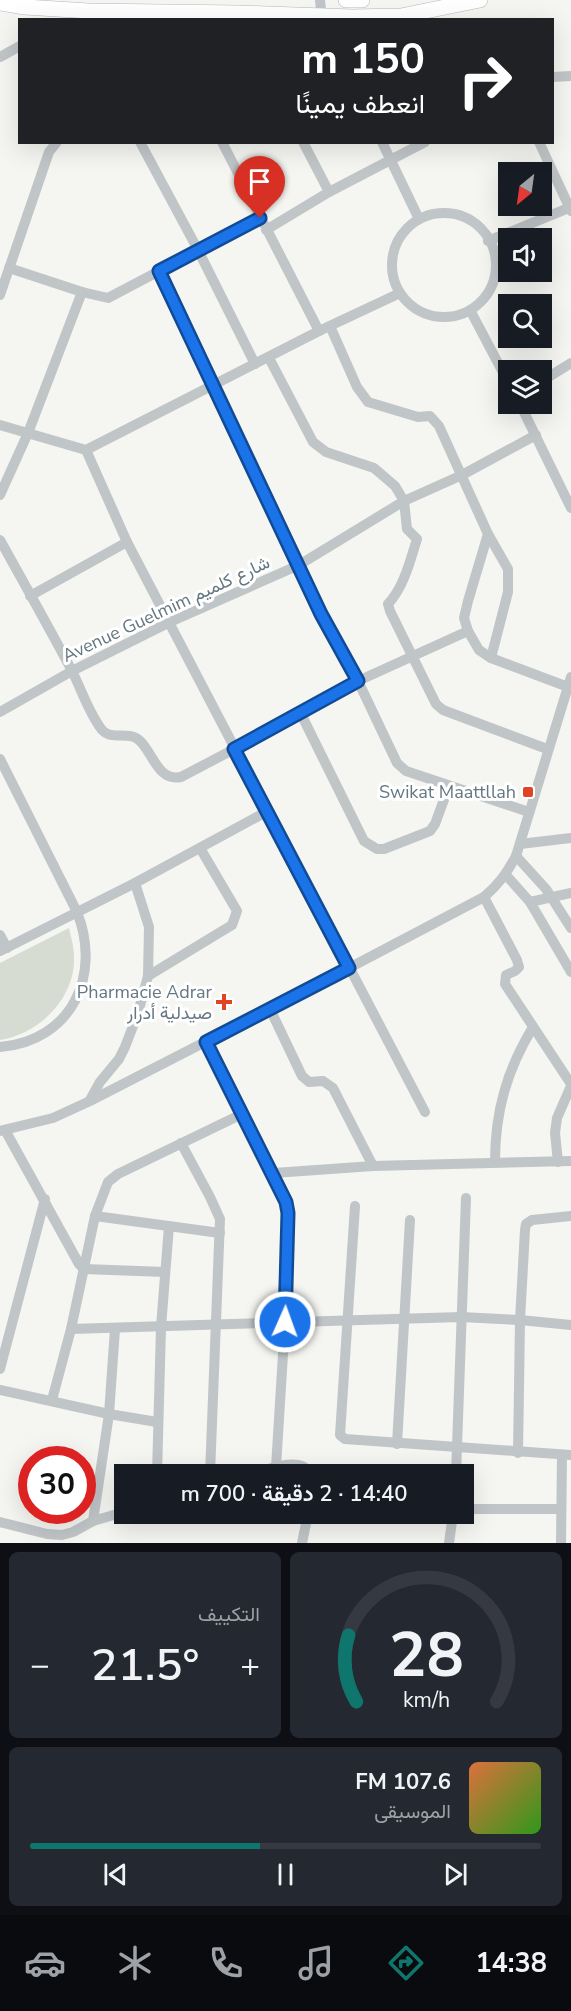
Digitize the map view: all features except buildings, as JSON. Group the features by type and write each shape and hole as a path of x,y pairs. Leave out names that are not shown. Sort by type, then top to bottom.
{"street":[{"path":"346,0 362,0"},
{"path":"0,3 65,10 178,10 238,16 321,12 352,17 400,16 435,5 480,0"},
{"path":"0,57 18,47"},
{"path":"554,77 571,76"},
{"path":"0,295 49,152 55,144"},
{"path":"141,144 198,250 255,364"},
{"path":"223,144 319,331"},
{"path":"304,144 329,192"},
{"path":"383,144 419,219"},
{"path":"266,230 329,192 421,144"},
{"path":"488,241 570,209 540,144"},
{"path":"451,213 479,226 488,241 495,254 496,270 492,286 483,300 470,310 455,316 438,317 423,312 409,303 400,293 393,275 393,258 397,242 407,228 419,219 435,214 451,213"},
{"path":"9,268 108,298 260,218"},
{"path":"159,271 321,614 358,681 398,763 402,768 450,786 529,812"},
{"path":"0,495 28,433 82,292"},
{"path":"0,424 86,450 319,331 400,293"},
{"path":"470,310 498,363"},
{"path":"330,326 357,387 368,402 418,417 430,416 439,426 488,534 508,569 508,591 491,658"},
{"path":"269,358 313,442 326,452 374,468 395,486 404,501 407,529 417,539 408,567 388,604 436,704 443,710 548,748"},
{"path":"552,375 571,363"},
{"path":"525,414 571,508"},
{"name":"Avenue Guelmim شارع كلميم","path":"0,712 72,671 170,622 299,565 404,501 462,475 536,435"},
{"path":"86,450 127,542 266,812 425,1112"},
{"path":"165,1272 84,1269 2,1130 52,1118 90,1101 484,897 498,886 516,856 548,748 570,684 491,658 479,650 468,632 464,618 488,534"},
{"path":"30,596 127,542"},
{"path":"2,548 104,732 109,735 139,739 160,769 167,776 174,778 181,777 301,714 358,681 468,632"},
{"path":"301,714 364,841 370,846 384,849 430,831 440,814 450,786"},
{"path":"0,759 77,912 84,932 87,957 84,980 73,1005 64,1017 48,1031 23,1043 0,1047"},
{"path":"0,934 4,950 266,812"},
{"path":"520,844 571,838"},
{"path":"148,976 232,925 236,918 237,911 200,848"},
{"path":"516,856 551,897 571,928"},
{"path":"506,875 530,902 571,972"},
{"path":"90,1101 100,1082 119,1059 125,1047 138,1013 148,976 149,927 135,883"},
{"path":"530,902 571,893"},
{"path":"484,897 519,967 506,975 505,984 571,1085 557,1118 555,1134 558,1162"},
{"path":"270,1009 302,1076 309,1082 323,1081 333,1088 373,1166"},
{"path":"495,1162 498,1113 512,1068 533,1027"},
{"path":"206,1042 274,1173 288,1213 285,1322 276,1464"},
{"path":"52,1400 71,1329 95,1216 108,1182 242,1114"},
{"path":"181,1143 217,1209 220,1220 210,1464"},
{"path":"274,1173 373,1166 571,1161"},
{"path":"457,1464 466,1198"},
{"path":"0,1369 45,1200"},
{"path":"355,1206 340,1435 345,1439 397,1444 567,1455 560,1509 561,1543"},
{"path":"95,1216 220,1233"},
{"path":"518,1453 520,1320 526,1224 532,1220 571,1216"},
{"path":"397,1444 410,1220"},
{"path":"157,1464 161,1327 169,1226"},
{"path":"71,1329 461,1317 571,1325"},
{"path":"96,1501 109,1414 115,1329"},
{"path":"0,1390 157,1422"},
{"path":"474,1509 560,1509"},
{"path":"96,1520 114,1515"},
{"path":"0,1522 47,1534 75,1537 90,1524"},
{"path":"302,1543 306,1524"},
{"path":"449,1543 452,1524"}],"shaded area":[{"path":"69,928 74,953 73,971 62,999 41,1022 28,1030 0,1040 0,963"}],"place":[{"name":"Swikat Maattllah","path":"528,792"},
{"name":"Pharmacie Adrar صيدلية أدرار","path":"224,1002"}],"route":[{"path":"260,218 159,271 321,614 358,681 234,749 349,968 206,1042 274,1173 286,1202 288,1213 285,1322"}]}
